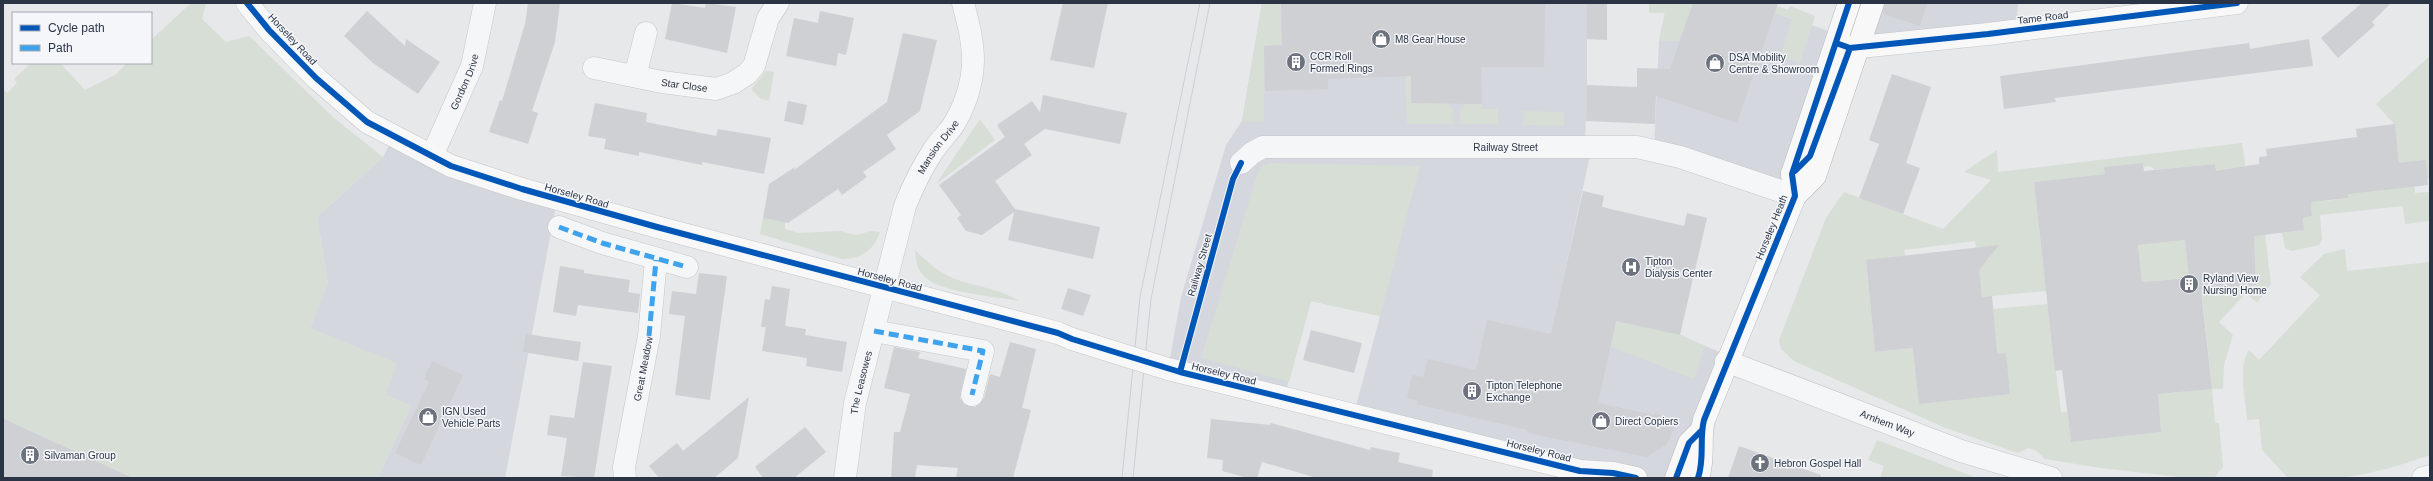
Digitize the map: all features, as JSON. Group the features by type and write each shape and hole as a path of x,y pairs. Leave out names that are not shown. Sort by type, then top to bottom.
{"main road":[{"name":"Horseley Road","path":"247,3 269,30 316,78 367,122 451,166 550,198 1058,333 1072,339 1168,369 1585,475 1613,473 1636,478"},
{"name":"Horseley Heath","path":"1698,478 1703,464 1701,431 1726,361 1795,196 1815,176 1849,46 1849,3"},
{"name":"Horseley Heath","path":"1795,196 1792,174 1849,46 1873,3"},
{"name":"Tame Road","path":"1849,46 1988,34 2237,3"},
{"name":"Horseley Heath","path":"1676,478 1689,443 1701,431"}],"street":[{"name":"Gordon Drive","path":"432,156 472,66 485,3"},
{"name":"Star Close","path":"594,68 716,89 738,81 754,66 768,18 778,3"},
{"name":"Mansion Drive","path":"885,288 905,206 916,177 952,127 964,104 973,61 970,32 963,3"},
{"path":"635,76 646,33"},
{"name":"Railway Street","path":"1242,164 1252,153 1263,147 1636,147 1680,157 1795,196"},
{"path":"559,227 602,243 656,260 687,267"},
{"name":"Great Meadow","path":"625,478 624,467 649,336 656,260"},
{"name":"The Leasowes","path":"845,478 855,403 885,288"},
{"path":"874,331 982,351 972,395"},
{"name":"Arnhem Way","path":"1726,361 1961,451 2051,478"},
{"path":"2423,478 2430,476"}],"shaded area":[{"path":"191,3 206,3 202,19 226,42 249,36 334,118 383,157 317,217 328,283 310,328 397,363 386,395 411,406 378,478 133,478 3,418 3,89 7,93 17,83 14,79 30,64 61,64 85,90 115,75 126,64 152,64 152,39"},
{"path":"1262,3 1587,3 1585,146 1592,146 1557,308 1680,335 1729,356 1685,478 1601,478 1354,414 1380,316 1311,301 1284,398 1168,369 1181,297 1226,145 1242,121"},
{"path":"1262,3 1281,3 1282,45 1264,46 1264,122 1242,121"},
{"path":"1649,3 1693,3 1680,41 1659,41 1665,13 1649,13"},
{"path":"1667,3 1745,3 1850,38 1861,3 2018,3 2016,31 1850,48 1795,196 1654,151 1659,41"},
{"path":"1730,3 1768,3 1788,10 1790,6 1815,16 1800,63 1780,57 1792,18 1775,13 1773,18"},
{"path":"2430,56 2430,178 2427,179 2399,163 2395,125 2376,104"},
{"path":"1411,66 1411,103 1449,103 1449,107 1453,108 1453,124 1407,124 1405,76"},
{"path":"766,71 774,72 769,101 761,99 751,89"},
{"path":"1464,104 1482,104 1482,109 1498,109 1498,124 1460,124 1460,108 1463,108"},
{"path":"1523,111 1564,112 1564,126 1523,125"},
{"path":"980,119 995,140 936,184"},
{"name":"IGN Used Vehicle Parts","path":"394,136 557,200 505,478 378,478 411,406 386,395 310,328 328,283 317,217 383,157"},
{"path":"2242,143 2246,171 2242,273 2142,282 2138,245 2185,240 2187,259 2225,255 2215,164 2155,170 2150,166 2144,167 2143,163 2105,167 2105,174 2034,182 2044,273 2059,272 2129,283 1982,297 1978,264 1984,263 1989,258 1988,251 1976,248 1975,241 1904,250 1905,256 1866,261 1875,352 1914,348 1988,355 1993,309 2103,299 2051,331 2061,412 2067,412 2071,442 2161,432 2157,392 2169,359 2172,393 2212,388 2202,295 2162,300 2115,298 2256,285 2253,217 2263,216 2271,284 2257,303 2246,293 2219,322 2233,335 2224,365 2223,389 2212,389 2215,423 2219,423 2223,467 2214,478 2188,478 2101,468 2045,459 2037,451 2028,448 2018,453 1946,428 1794,361 1781,349 1779,340 1826,218 1844,192 1943,229 1991,180 1964,172 1997,150 1998,172"},
{"path":"1270,163 1420,166 1380,316 1311,301 1289,382 1201,358 1257,175 1263,165"},
{"path":"2414,175 2415,193 2430,192 2430,221 2405,224 2403,206 2320,215 2322,240 2319,245 2292,251 2285,248 2282,233 2304,230 2303,218 2312,216 2310,192 2326,201 2348,198 2347,188"},
{"path":"763,218 785,222 785,229 798,233 840,231 856,235 871,231 880,232 874,244 866,252 849,259 842,259 760,234"},
{"path":"2345,249 2347,271 2430,262 2430,455 2385,469 2349,477 2288,478 2262,450 2259,419 2247,420 2243,384 2243,366 2249,350 2259,360 2320,295 2300,277 2324,254"},
{"path":"915,250 930,264 946,275 1005,294 1019,301 967,293 940,286 922,274 917,262"},
{"path":"1557,308 1680,335 1705,346 1694,379 1604,344"},
{"path":"1877,440 1977,478 1880,478 1884,466 1868,460"}],"building":[{"path":"528,3 560,3 555,42 532,111 538,113 528,144 489,132 500,100 502,101 525,24"},
{"path":"672,3 705,8 706,3 736,7 727,53 665,39"},
{"path":"1063,3 1108,3 1094,68 1050,60"},
{"path":"1281,3 1545,3 1544,67 1481,67 1482,104 1411,103 1411,76 1328,79 1328,89 1265,91 1264,46 1282,45"},
{"path":"1587,3 1607,3 1607,40 1587,39"},
{"name":"DSA Mobility Centre & Showroom","path":"1693,3 1778,3 1737,123 1656,96 1655,124 1586,121 1587,85 1637,87 1637,68 1670,69"},
{"path":"1885,3 1927,3 1920,26 1883,14"},
{"path":"2362,3 2391,3 2372,22 2375,25 2338,58 2321,38"},
{"path":"367,11 405,46 406,39 440,62 418,94 373,63 344,36"},
{"path":"820,11 854,18 846,55 838,53 836,66 786,56 794,18 818,23"},
{"path":"903,33 937,40 920,111 887,135 896,149 863,172 867,177 842,195 838,189 788,223 763,218 769,184 795,167 794,170 887,102"},
{"path":"2309,39 2313,66 2055,98 2056,102 2004,109 2000,76 2249,43 2250,49"},
{"path":"1892,74 1931,87 1906,163 1920,168 1903,214 1859,198 1879,144 1869,140"},
{"path":"1043,95 1127,113 1120,144 1045,129 1024,144 1032,155 995,181 1015,209 1100,227 1093,259 1008,240 1014,212 982,235 966,231 957,218 961,215 939,185 1005,137 997,125 1032,101 1040,112"},
{"path":"788,101 807,105 803,125 784,121"},
{"path":"595,103 647,113 646,122 716,136 718,129 771,138 764,174 702,162 702,165 639,152 639,156 604,149 606,139 588,136"},
{"name":"Ryland View Nursing Home","path":"2395,124 2399,163 2426,160 2428,185 2348,194 2348,198 2311,202 2312,216 2303,218 2304,230 2254,236 2256,285 2201,290 2212,389 2158,394 2161,432 2071,442 2062,370 2055,371 2034,182 2105,174 2104,167 2143,163 2144,171 2215,164 2216,171 2259,164 2259,157 2267,156 2266,149 2357,137 2356,129","holes":["2185,240 2189,278 2142,282 2138,245"]},
{"path":"1583,191 1604,196 1602,207 1684,226 1687,213 1707,218 1680,335 1616,321 1598,403 1654,415 1655,413 1677,423 1667,444 1647,457 1527,433 1527,430 1417,404 1418,401 1407,398 1412,375 1423,377 1428,359 1476,370 1487,320 1551,334"},
{"path":"1999,245 1979,270 1982,297 1992,296 1997,354 2006,353 2010,394 1919,404 1913,348 1875,352 1866,260"},
{"path":"560,266 584,270 584,273 630,280 628,292 640,294 638,313 578,305 576,316 553,312"},
{"path":"699,273 727,276 710,400 675,395 685,316 669,314 672,291 696,294"},
{"path":"772,286 790,289 785,326 806,329 805,335 847,342 842,372 806,366 807,358 762,351 766,327 761,327 765,299 770,300"},
{"path":"1068,288 1091,295 1083,316 1061,309"},
{"path":"1311,330 1362,343 1354,373 1303,360"},
{"path":"526,334 581,342 578,361 523,352"},
{"path":"1010,342 1036,349 1022,408 1031,410 1013,478 956,478 958,468 917,465 915,478 891,478 894,432 900,432 910,394 884,388 894,347 920,352 918,358 966,369 960,398 964,404 975,407 984,398 990,374 1000,377"},
{"name":"IGN Used Vehicle Parts","path":"432,361 463,375 421,465 395,453 429,382 424,379"},
{"path":"583,362 612,366 594,478 561,476 567,438 547,435 550,415 574,418"},
{"path":"749,397 738,458 714,478 659,478 649,466 677,443 683,451"},
{"path":"3,418 22,427 133,478 3,478"},
{"path":"1211,419 1270,425 1271,423 1370,450 1371,447 1400,453 1398,462 1433,470 1432,478 1317,478 1262,462 1257,478 1248,478 1222,471 1223,460 1207,458"},
{"path":"805,427 826,452 794,478 763,478 755,467"},
{"name":"Hebron Gospel Hall","path":"1739,446 1821,475 1821,478 1728,478"}],"tram line":[{"path":"1122,478 1140,297 1200,3"},
{"path":"1133,478 1151,299 1210,3"}],"marked path":[{"path":"559,227 602,243 687,267"},
{"path":"649,336 656,260"},
{"path":"874,331 983,351 972,395"}],"cycle path":[{"path":"247,3 269,30 316,78 367,122 451,166 522,189 657,227 1058,333 1072,339 1180,372 1580,471 1613,473 1636,478"},
{"path":"1698,478 1701,463 1704,420 1795,196 1792,174 1849,3"},
{"path":"1836,43 1850,48 1988,34 2237,3"},
{"path":"1795,171 1810,156 1850,48"},
{"path":"1180,372 1233,179 1241,163"},
{"path":"1676,478 1689,443 1701,431"}],"place":[{"name":"M8 Gear House","path":"1381,39"},
{"name":"CCR Roll Formed Rings","path":"1296,62"},
{"name":"DSA Mobility Centre & Showroom","path":"1715,63"},
{"name":"Tipton Dialysis Center","path":"1631,267"},
{"name":"Ryland View Nursing Home","path":"2189,284"},
{"name":"Tipton Telephone Exchange","path":"1472,391"},
{"name":"IGN Used Vehicle Parts","path":"428,417"},
{"name":"Direct Copiers","path":"1601,421"},
{"name":"Silvaman Group","path":"30,455"},
{"name":"Hebron Gospel Hall","path":"1760,463"}]}
